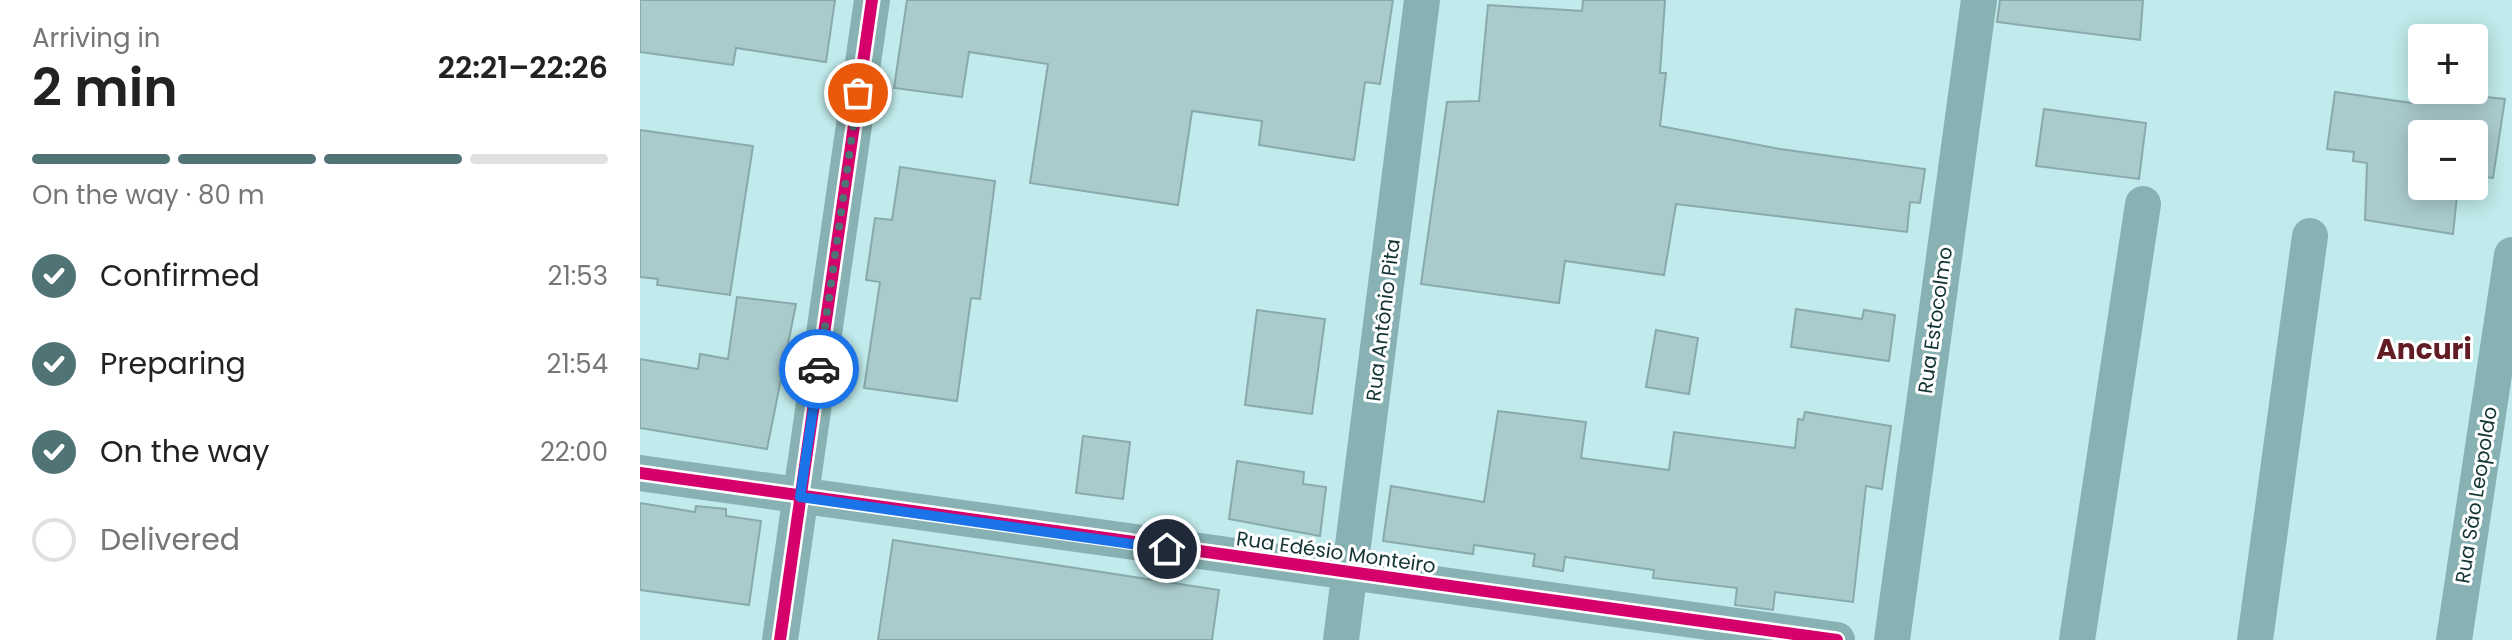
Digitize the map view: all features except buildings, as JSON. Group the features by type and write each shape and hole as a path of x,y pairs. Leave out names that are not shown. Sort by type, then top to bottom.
{"street":[{"path":"780,640 872,0"},
{"name":"Rua Antônio Pita","path":"1341,640 1422,0"},
{"name":"Rua Estocolmo","path":"1892,640 1979,0"},
{"path":"2077,640 2143,204"},
{"path":"2255,640 2310,236"},
{"name":"Rua São Leopoldo","path":"2454,640 2512,255"},
{"name":"Rua Edésio Monteiro","path":"640,473 1351,575 1837,640"}],"cycle path":[{"path":"780,640 872,0"},
{"path":"640,473 1837,640"}],"way so far":[{"path":"819,369 858,93"}],"district":[{"name":"Ancuri","path":"2424,349"}],"route":[{"path":"819,369 800,497 1167,549"}]}
